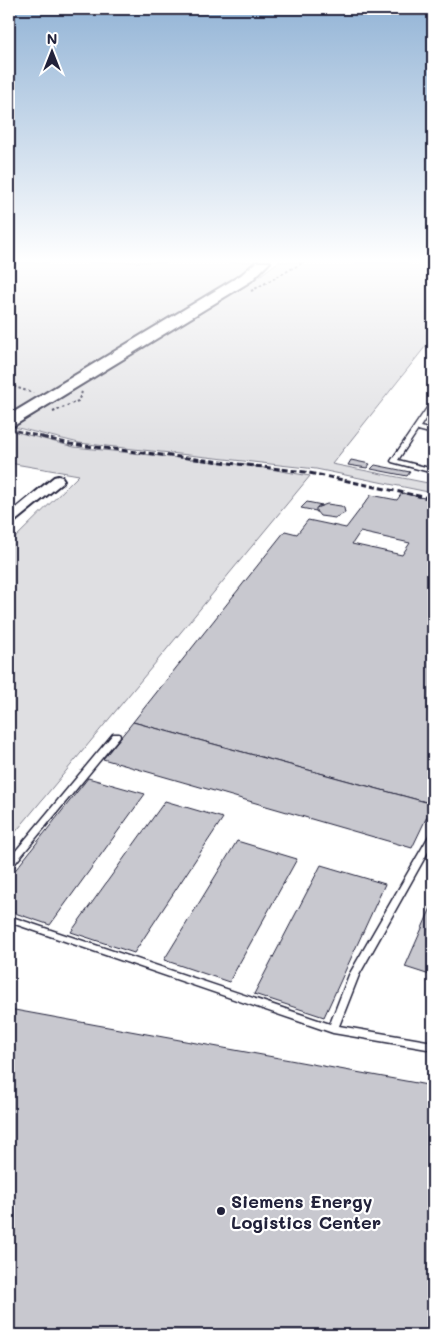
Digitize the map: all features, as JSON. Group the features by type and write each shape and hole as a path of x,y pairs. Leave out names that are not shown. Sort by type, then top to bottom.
{"main road":[{"path":"9,422 169,325"}],"street":[{"path":"9,520 58,480"}],"lane":[{"path":"433,403 394,461 433,471"},
{"path":"417,428 433,432"},
{"path":"9,865 116,736"},
{"path":"333,1029 354,976 433,836"},
{"path":"9,919 333,1029 433,1046"}],"path":[{"path":"67,406 78,401 84,387"}],"shaded area":[{"path":"9,325 162,325 9,418"},
{"path":"181,325 433,325 433,342 429,342 332,464 433,484 433,493 316,469 79,443 10,426 106,367 111,367"},
{"path":"9,430 74,447 247,465 310,476 9,840 9,544 79,475 9,463"}],"building":[{"path":"351,460 370,464 367,468 348,465"},
{"path":"375,465 410,472 407,476 371,469"},
{"path":"402,493 433,500 433,804 133,722 285,531 297,534 308,520 346,528 371,495 397,500","holes":["360,532 410,543 402,555 352,544"]},
{"path":"307,502 322,505 318,506 316,511 301,508"},
{"path":"327,504 341,506 344,508 345,513 335,518 320,516 316,508"},
{"path":"133,722 433,804 412,848 103,759"},
{"path":"88,778 145,794 50,925 9,911 9,878"},
{"path":"165,801 223,818 134,953 71,932"},
{"path":"433,804 433,823 425,821"},
{"path":"237,841 297,859 229,982 164,960"},
{"path":"321,865 385,884 324,1017 254,994"},
{"path":"433,903 433,976 405,967"},
{"name":"Siemens Energy Logistics Center","path":"9,1009 433,1086 433,1335 9,1335"}],"railway":[{"path":"9,429 47,438"},
{"path":"42,437 70,444 305,472 433,499"}],"place":[{"name":"Siemens Energy Logistics Center","path":"221,1211"}]}
